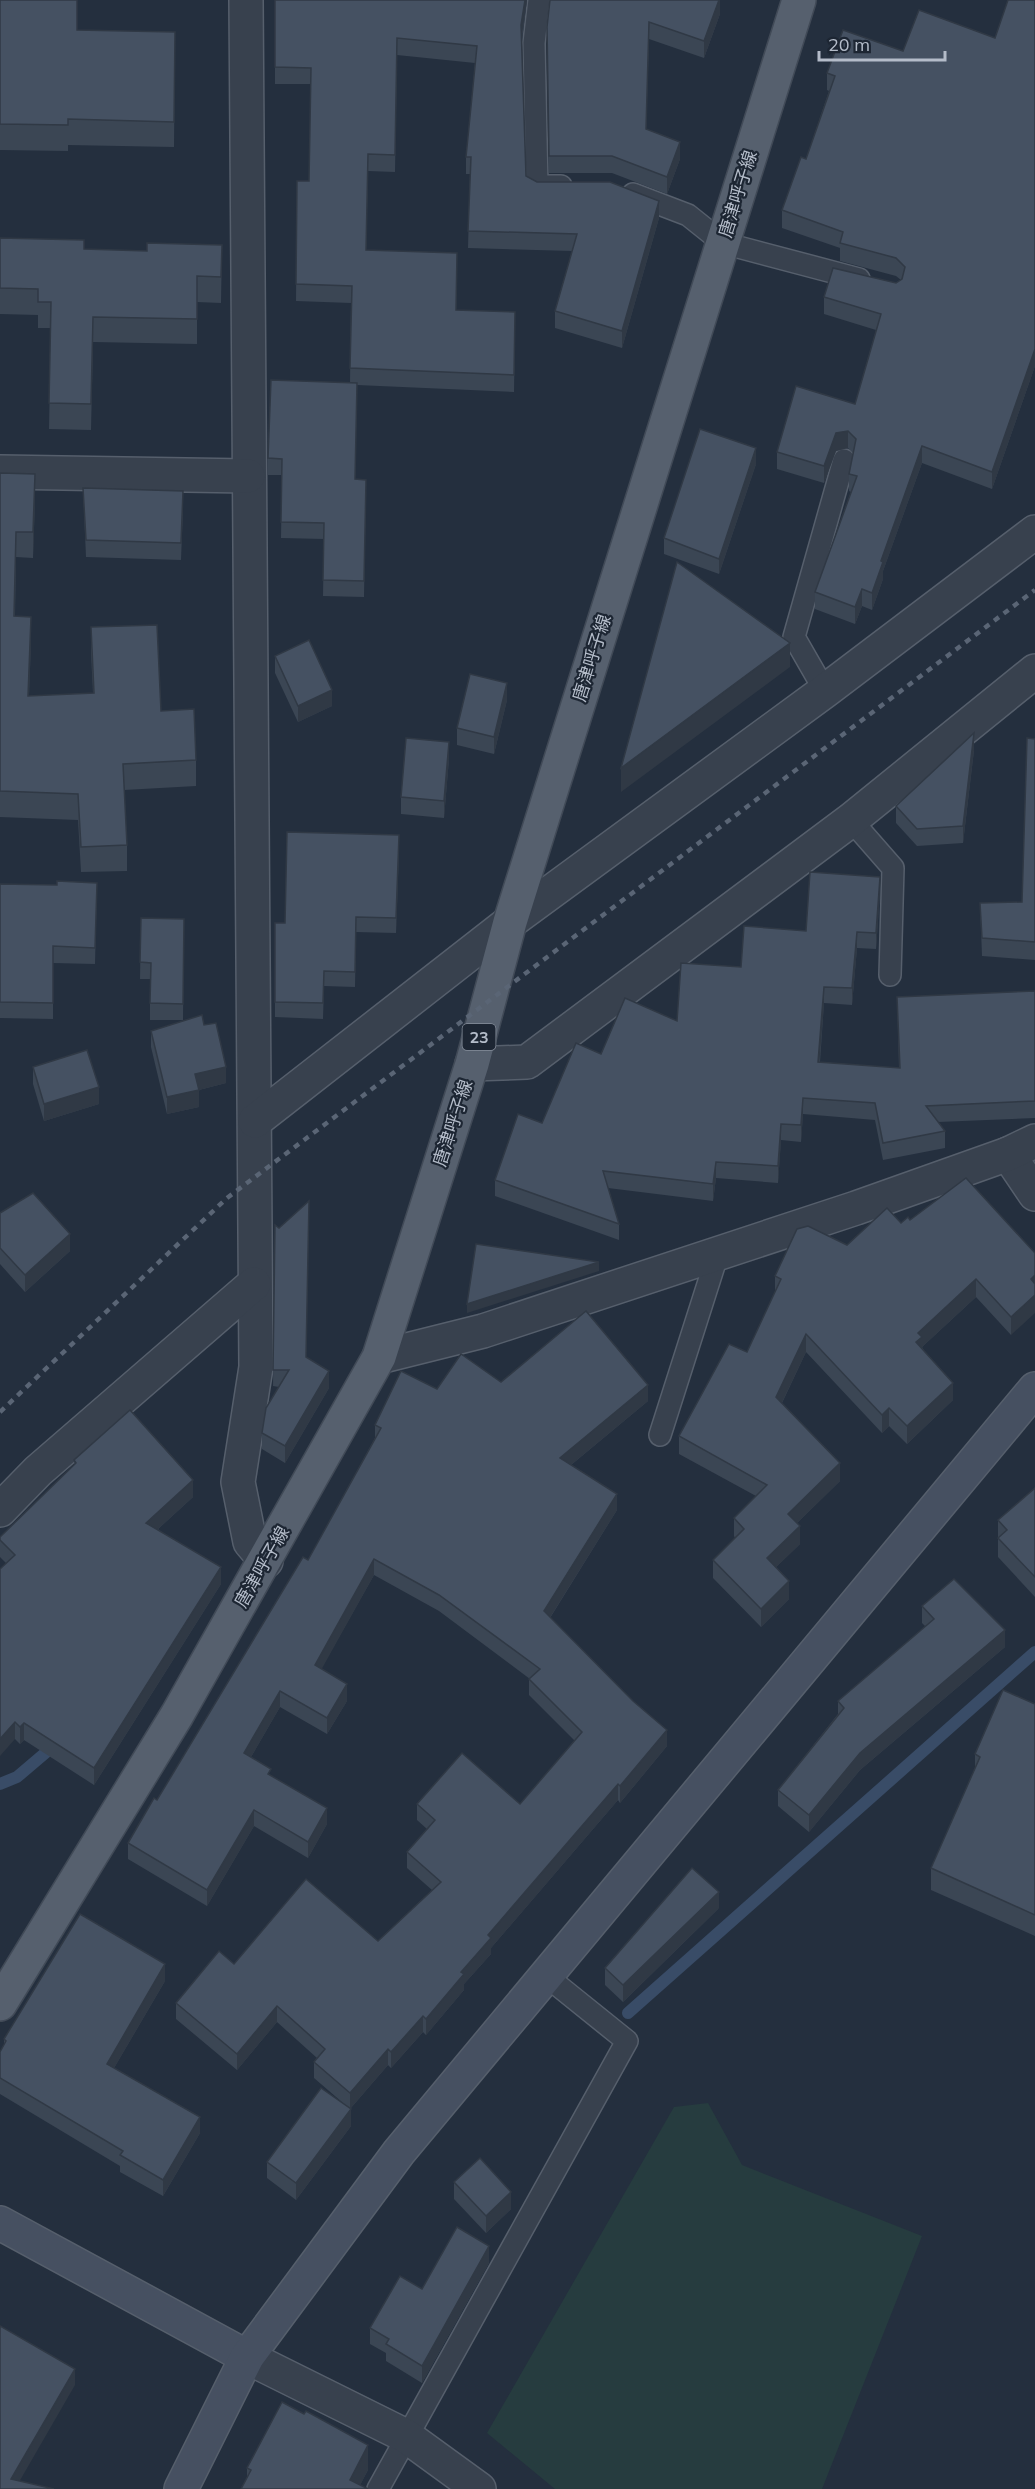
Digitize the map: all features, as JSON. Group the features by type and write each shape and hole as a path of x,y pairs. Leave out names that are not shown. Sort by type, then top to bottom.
{"main road":[{"name":"唐津呼子線","path":"0,2004 177,1715 266,1561 379,1357 472,1064 510,922 799,0"}],"street":[{"path":"246,0 256,1367 238,1482 250,1542 266,1561"},
{"path":"0,472 248,476"},
{"path":"255,1120 510,922 825,691 1035,532"},
{"path":"472,1064 527,1062 851,820 1035,671"},
{"path":"379,1357 483,1331 856,1208 1022,1147 1035,1194"},
{"path":"0,1510 38,1471 254,1284"},
{"path":"181,2489 247,2357 399,2152 1035,1389"},
{"path":"0,2223 247,2357 406,2436 479,2489"}],"lane":[{"path":"538,0 534,43 537,186 580,186"},
{"path":"612,186 688,215 723,243 881,285"},
{"path":"825,691 794,637 844,460"},
{"path":"851,820 893,868 890,975"},
{"path":"660,1435 718,1253"},
{"path":"378,2489 627,2041 545,1975"}],"green space":[{"path":"708,2103 742,2165 922,2236 822,2489 555,2489 487,2433 674,2107"}],"building":[{"path":"0,0 77,0 77,30 175,32 174,122 68,119 68,125 0,124"},
{"path":"275,0 525,0 521,25 526,176 537,182 610,182 659,201 622,331 555,311 577,234 468,231 471,157 466,157 477,46 397,38 395,155 368,154 366,250 457,253 456,310 515,312 514,375 350,368 352,286 296,284 297,181 309,181 311,68 275,67"},
{"path":"550,0 719,0 704,41 649,22 646,129 680,142 667,177 612,156 549,156 547,27"},
{"path":"1008,0 1035,0 1035,349 992,472 922,446 872,593 862,589 855,607 815,592 857,476 849,474 856,439 848,431 836,433 824,466 777,452 796,386 855,404 881,314 824,297 833,268 896,283 902,279 905,267 896,258 840,243 843,232 782,210 801,157 806,159 835,76 827,73 843,30 903,51 919,10 995,38"},
{"path":"0,238 84,240 84,249 147,251 147,243 222,245 221,277 197,276 197,319 93,317 91,404 49,403 51,302 38,302 38,289 0,288"},
{"path":"271,380 357,383 355,479 366,480 364,581 323,580 324,523 281,522 282,459 268,458"},
{"path":"700,429 756,448 719,559 664,538"},
{"path":"0,473 35,474 33,532 16,532 14,616 31,617 28,696 94,693 91,627 157,625 161,711 194,709 196,760 123,764 127,845 81,847 78,794 0,791"},
{"path":"83,488 183,491 181,543 86,540"},
{"path":"677,562 790,643 621,768"},
{"path":"309,640 332,690 298,706 275,656"},
{"path":"470,674 507,683 494,737 457,728"},
{"path":"974,733 963,826 917,829 896,806"},
{"path":"406,738 449,742 444,801 401,797"},
{"path":"1027,738 1035,739 1035,942 982,938 980,903 1022,902"},
{"path":"287,832 399,835 396,918 356,917 355,972 324,971 323,1003 275,1002 275,923 285,923"},
{"path":"810,872 880,877 876,933 857,932 852,988 824,987 818,1062 900,1068 897,997 1035,991 1035,1101 926,1106 945,1131 883,1143 875,1103 803,1098 801,1125 781,1124 778,1166 716,1162 713,1184 603,1171 619,1224 495,1180 518,1114 542,1123 576,1043 601,1054 625,998 677,1021 681,963 741,967 744,926 806,931"},
{"path":"57,881 97,883 95,948 53,946 53,1003 0,1002 0,884 57,885"},
{"path":"141,918 184,919 183,1004 150,1003 151,963 140,962"},
{"path":"202,1015 204,1025 216,1023 226,1067 195,1074 199,1090 167,1097 151,1031"},
{"path":"87,1050 99,1087 44,1104 33,1067"},
{"path":"966,1178 1035,1253 1035,1275 1031,1279 1035,1284 1035,1295 1011,1317 976,1279 918,1333 922,1337 916,1342 953,1383 907,1426 889,1408 882,1415 806,1334 776,1397 840,1463 788,1514 800,1526 767,1558 789,1581 761,1609 713,1560 744,1529 734,1518 767,1485 679,1436 729,1344 747,1352 781,1279 775,1276 797,1229 808,1226 847,1245 887,1208 901,1223 908,1217 910,1220"},
{"path":"33,1193 70,1234 25,1275 0,1248 0,1213"},
{"path":"309,1201 306,1357 329,1371 285,1446 262,1433 266,1408 289,1370 273,1370 275,1225 279,1228"},
{"path":"476,1244 599,1262 467,1304"},
{"path":"586,1311 648,1385 560,1458 617,1494 544,1611 633,1701 667,1730 488,1935 491,1938 461,1972 464,1974 426,2019 423,2016 391,2052 388,2049 350,2093 314,2062 325,2049 277,2006 237,2054 176,2003 219,1951 234,1964 306,1879 378,1941 441,1882 407,1852 435,1820 417,1804 462,1753 520,1804 582,1732 529,1679 540,1669 439,1595 374,1559 315,1665 347,1684 327,1718 280,1691 244,1753 271,1769 268,1774 327,1808 308,1842 254,1810 207,1890 128,1843 154,1798 157,1800 303,1557 308,1560 381,1428 375,1425 401,1371 437,1389 461,1354 501,1382"},
{"path":"130,1410 193,1480 146,1523 221,1567 94,1768 24,1723 20,1727 15,1722 0,1739 0,1569 15,1555 0,1540 0,1537 76,1463 74,1460"},
{"path":"1035,1488 1035,1577 998,1538 1007,1530 998,1520"},
{"path":"954,1579 1005,1630 860,1753 809,1815 778,1790 844,1708 838,1701 934,1619 922,1606"},
{"path":"1003,1690 1035,1704 1035,1915 931,1868 980,1757 975,1754"},
{"path":"692,1868 719,1892 623,1985 605,1968"},
{"path":"80,1914 165,1964 107,2064 200,2117 163,2180 120,2155 123,2151 0,2078 0,2052 6,2041 4,2039"},
{"path":"321,2088 351,2109 296,2183 267,2162"},
{"path":"480,2158 511,2192 486,2216 454,2182"},
{"path":"457,2227 489,2246 422,2366 386,2344 389,2339 370,2328 400,2276 422,2289"},
{"path":"0,2326 75,2369 11,2479 54,2489 0,2489"},
{"path":"282,2402 304,2414 306,2411 368,2445 350,2480 368,2489 241,2489 251,2470 247,2468"}],"waterway":[{"path":"628,2013 1035,1652"},
{"path":"0,1784 17,1777 57,1743"}],"railway":[{"path":"0,1412 227,1198 1035,590"}]}
